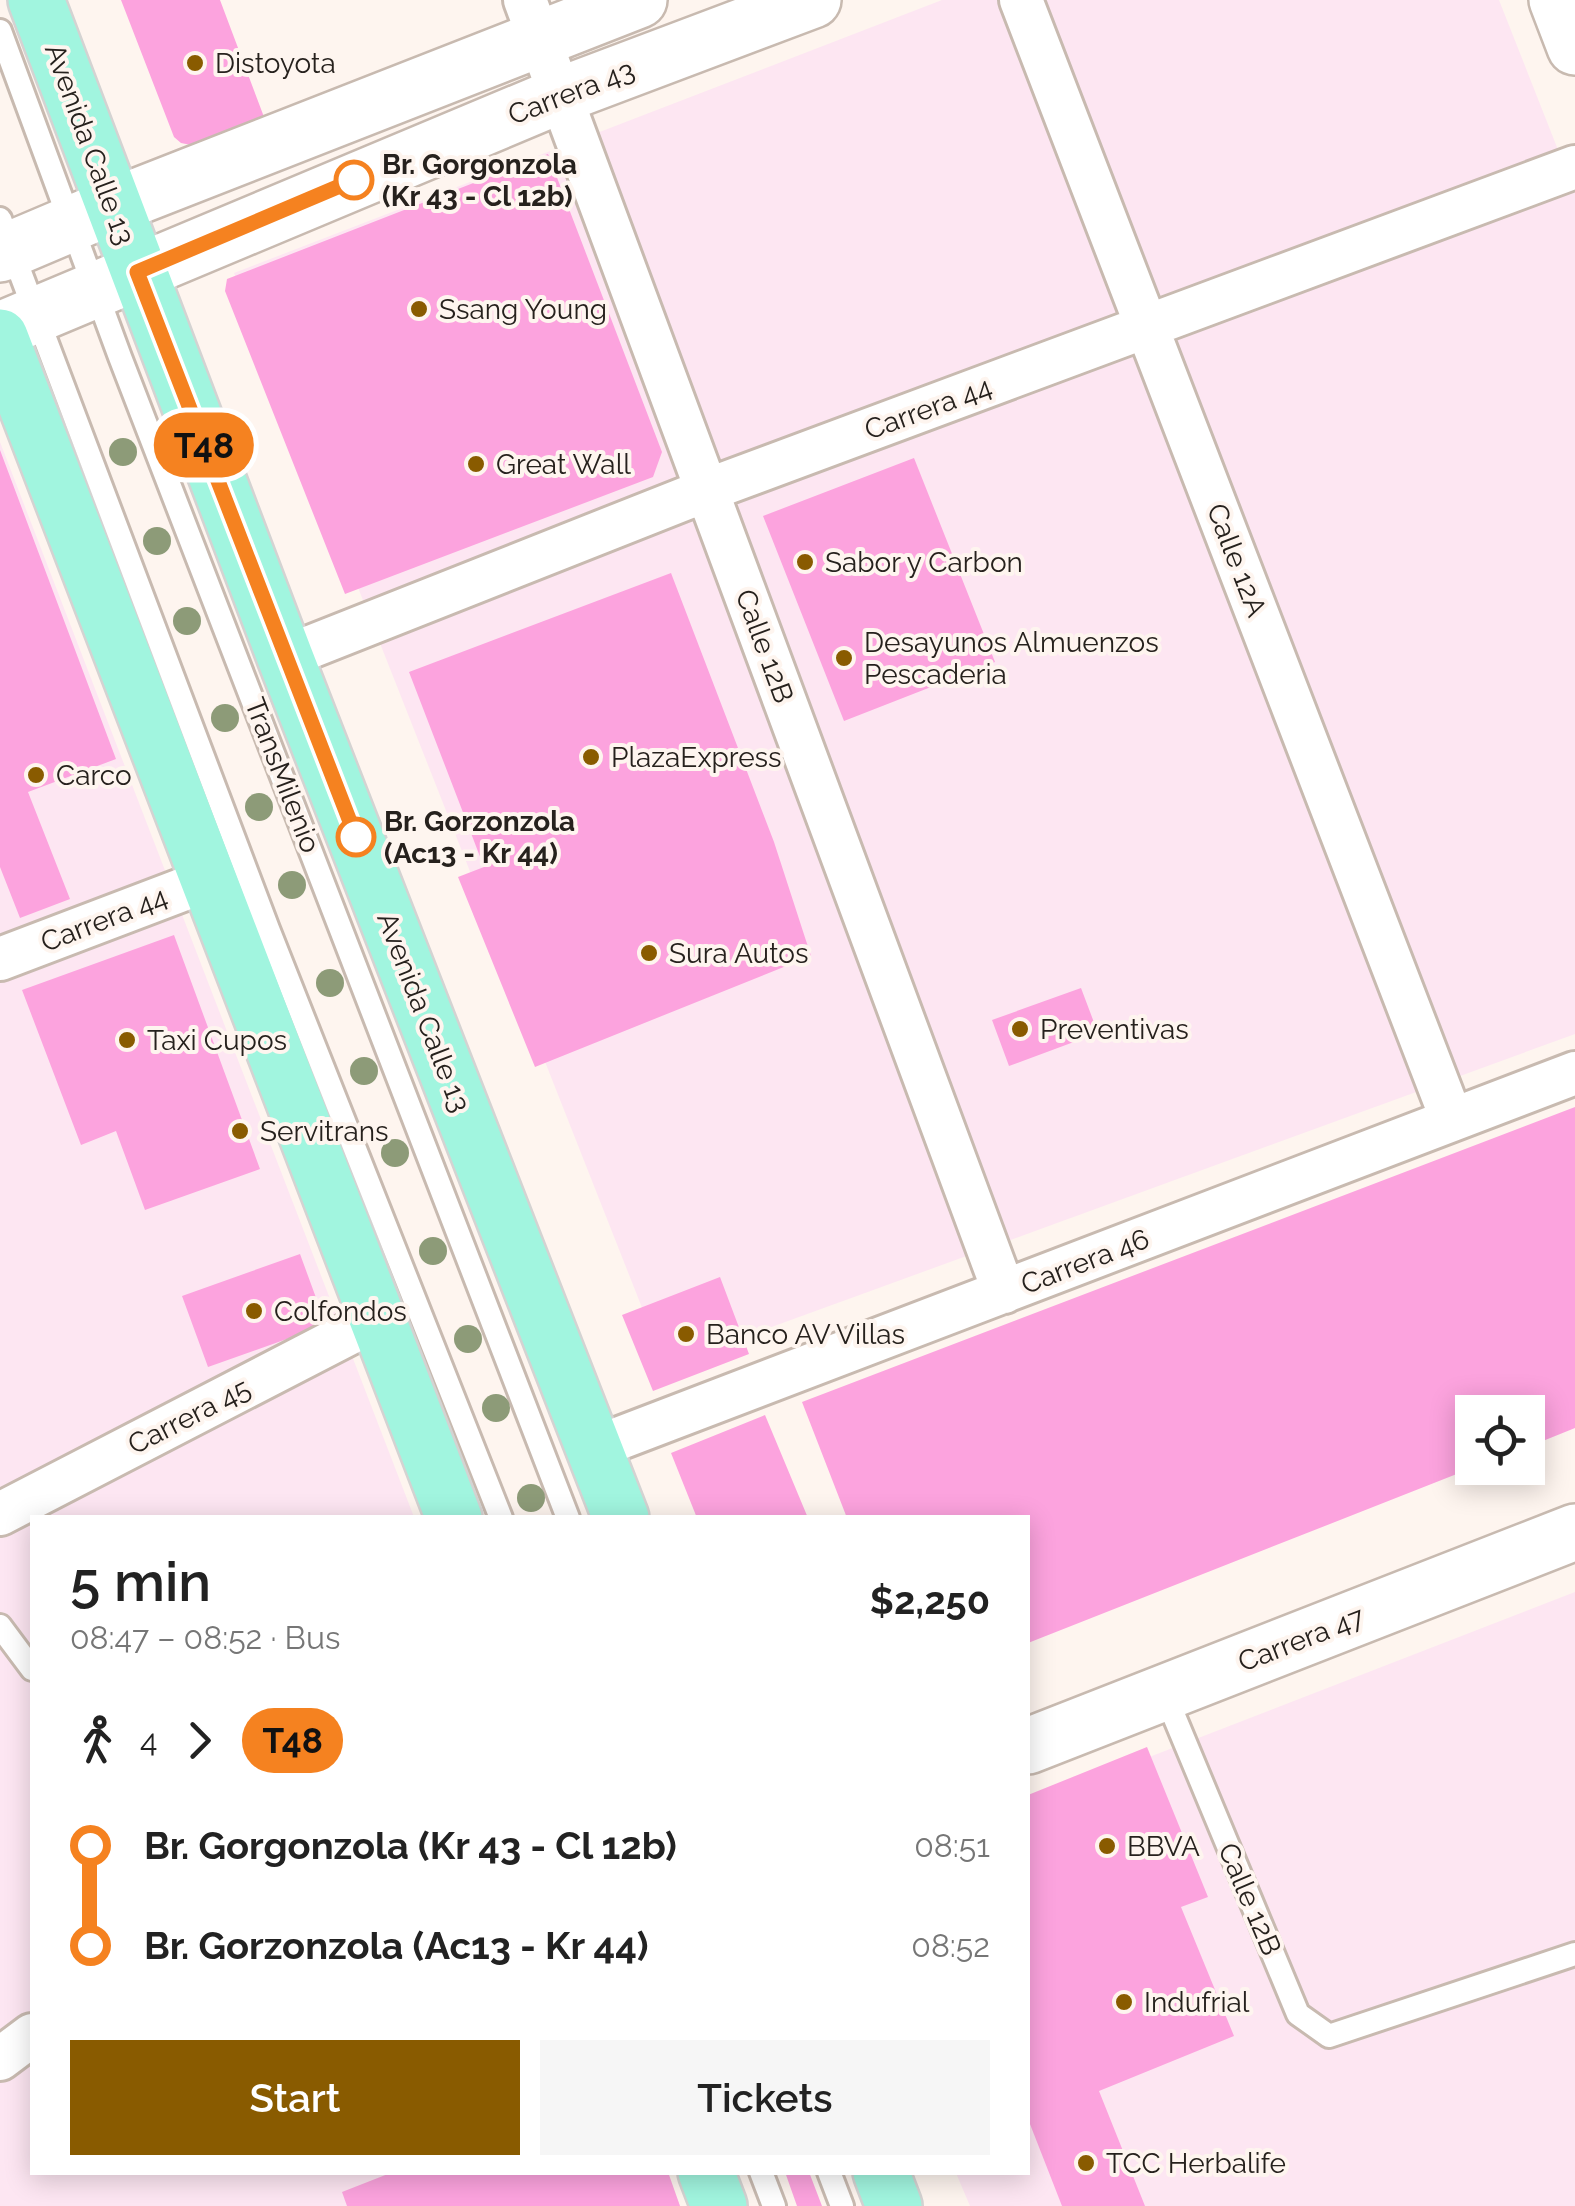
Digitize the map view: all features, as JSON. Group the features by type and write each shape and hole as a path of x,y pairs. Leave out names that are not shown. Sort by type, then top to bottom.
{"main road":[{"name":"Avenida Calle 13","path":"36,0 92,215 116,281 285,657 621,1515"},
{"path":"12,327 208,880 453,1515"},
{"path":"707,2175 719,2206"},
{"path":"881,2175 894,2206"}],"street":[{"path":"4,241 92,215 532,20 639,0"},
{"name":"Carrera 43","path":"12,327 561,95 813,0"},
{"name":"Calle 12A","path":"1022,0 1452,1120"},
{"path":"1557,0 1575,46"},
{"name":"Calle 12B","path":"532,20 1004,1292"},
{"name":"Carrera 44","path":"285,657 707,490 1575,167"},
{"name":"Carrera 44","path":"0,958 208,880"},
{"name":"Carrera 46","path":"594,1448 1575,1073"},
{"name":"Carrera 45","path":"0,1514 377,1319"},
{"name":"Carrera 47","path":"1030,1745 1575,1532"},
{"path":"0,2059 30,2036"}],"lane":[{"path":"0,31 92,215"},
{"path":"4,241 12,327 268,928 501,1515"},
{"name":"TransMilenio","path":"116,281 568,1515"},
{"name":"TransMilenio","path":"570,1515 594,1448"},
{"path":"0,1626 30,1666"},
{"name":"Calle 12B","path":"1164,1692 1298,2014 1329,2036 1575,1954"},
{"path":"762,2175 774,2206"},
{"path":"830,2175 842,2206"}],"shaded area":[{"path":"942,0 1499,0 1575,193 1575,1034 665,1366 234,273"},
{"path":"0,442 413,1515 30,1515 30,2175 668,2175 680,2206 0,2206"},
{"path":"1575,1592 1575,2206 970,2206 957,2175 1030,2175 1030,1803"}],"building":[{"name":"Distoyota","path":"121,0 220,0 264,117 191,145 181,143 174,137"},
{"path":"548,154 662,452 653,477 345,594 225,291 227,279"},
{"name":"Carco","path":"0,450 116,759 28,792 70,899 20,918 0,867"},
{"path":"914,458 995,662 844,721 763,516"},
{"name":"PlazaExpress","path":"671,573 774,842 811,956 535,1067 458,877 484,867 409,672"},
{"name":"Taxi Cupos","path":"174,935 260,1169 145,1210 116,1131 81,1145 22,990"},
{"path":"1081,988 1098,1033 1009,1066 992,1020"},
{"path":"1575,1107 1575,1428 1545,1440 1545,1395 1455,1395 1455,1475 1030,1642 1030,1515 846,1515 802,1402"},
{"name":"Colfondos","path":"300,1254 326,1325 208,1367 182,1296"},
{"name":"Banco AV Villas","path":"720,1277 749,1354 653,1391 622,1315"},
{"path":"765,1415 807,1515 696,1515 671,1453"},
{"path":"1147,1747 1208,1897 1181,1907 1234,2036 1099,2091 1145,2206 1062,2206 1030,2124 1030,1794"},
{"path":"385,2175 669,2175 680,2206 347,2206 342,2192"},
{"path":"786,2175 810,2175 822,2206 797,2206"}],"bus line":[{"name":"T48","path":"354,180 137,272 356,837"}],"place":[{"name":"Distoyota","path":"195,63"},
{"name":"Br. Gorgonzola (Kr 43 - Cl 12b)","path":"354,180"},
{"name":"Ssang Young","path":"419,309"},
{"name":"Great Wall","path":"476,464"},
{"name":"Sabor y Carbon","path":"805,562"},
{"name":"Desayunos Almuenzos Pescaderia","path":"844,658"},
{"name":"PlazaExpress","path":"591,757"},
{"name":"Carco","path":"36,775"},
{"name":"Br. Gorzonzola (Ac13 - Kr 44)","path":"356,837"},
{"name":"Sura Autos","path":"649,953"},
{"name":"Preventivas","path":"1020,1029"},
{"name":"Taxi Cupos","path":"127,1040"},
{"name":"Servitrans","path":"240,1131"},
{"name":"Colfondos","path":"254,1311"},
{"name":"Banco AV Villas","path":"686,1334"},
{"name":"BBVA","path":"1107,1846"},
{"name":"Indufrial","path":"1124,2002"},
{"name":"TCC Herbalife","path":"1086,2163"}]}
